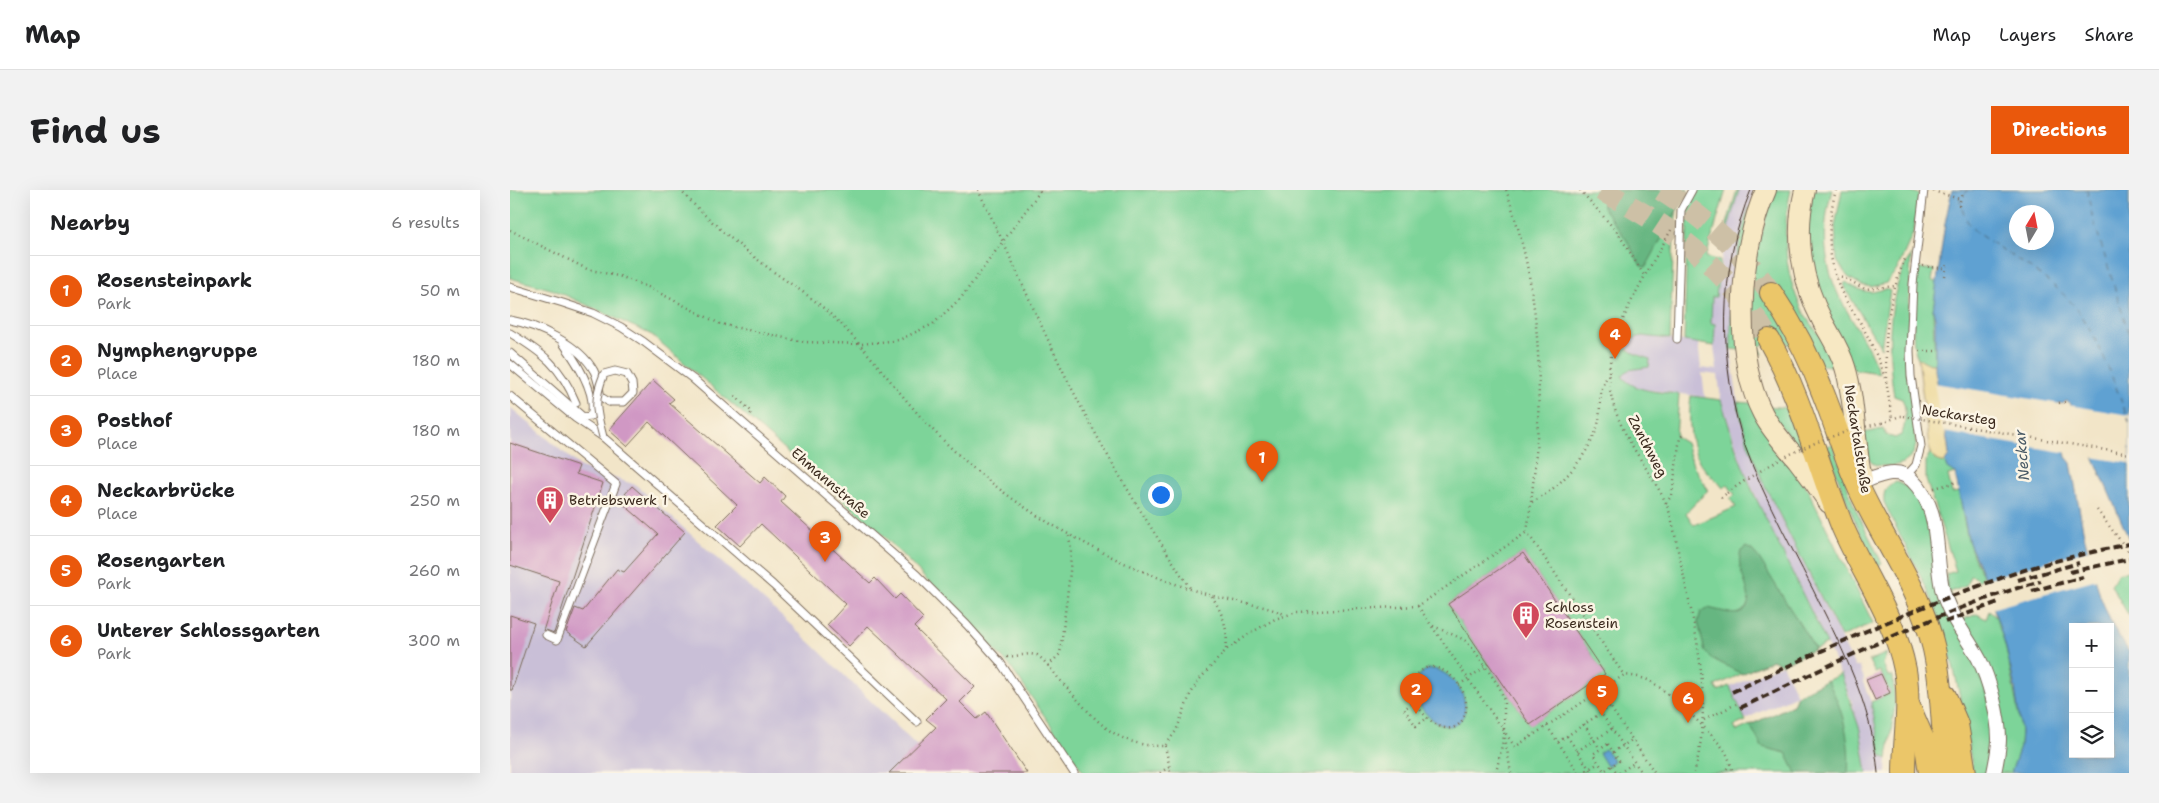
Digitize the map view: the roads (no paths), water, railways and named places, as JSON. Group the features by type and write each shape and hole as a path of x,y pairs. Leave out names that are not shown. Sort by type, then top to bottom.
{"main road":[{"path":"1766,190 1754,225 1744,284 1744,337 1752,385 1759,406 1770,425 1818,487 1842,526 1879,598 1899,646 1905,672 1910,710 1926,746 1930,773"},
{"path":"1795,190 1789,242 1794,274 1803,297 1828,332"},
{"name":"Neckartalstraße","path":"1805,190 1800,229 1802,261 1810,294 1842,358 1850,382 1862,482 1872,513 1916,598 1931,638 1937,671 1947,773"},
{"path":"1771,293 1807,355 1823,392 1856,481 1872,513"},
{"path":"1769,340 1803,412 1842,526"},
{"path":"1937,671 1959,733 1965,773"},
{"path":"1904,773 1907,693"}],"street":[{"path":"1862,482 1890,473 1906,476 1921,491 1930,511 1938,544 1943,591 1957,626 1979,659 1989,684 1999,737 1994,773"}],"lane":[{"path":"1677,339 1681,210 1692,190"},
{"path":"1906,476 1916,465 1921,446 1911,376 1910,351 1913,284 1928,190"},
{"name":"Ehmannstraße","path":"510,287 592,313 628,332 693,379 917,575 967,625 1000,662 1074,773"},
{"path":"510,320 530,325 576,350 587,361 598,381 601,397 609,402 624,402 632,393 632,383 627,374 615,370 604,374 600,386 596,410 603,438"},
{"path":"510,333 544,354 569,387 576,403"},
{"path":"510,353 583,417 591,416 593,410 585,378 564,343"},
{"path":"510,364 561,407 603,438 773,585 917,722"},
{"path":"510,396 616,484 557,640 546,635"}],"water":[{"name":"Neckar","path":"1952,190 2129,190 2129,539 2070,403 2066,401 2063,404 2058,403 2057,406 2066,457 2071,463 2084,535 2100,596 2111,623 2069,623 2069,758 2114,758 2114,628 2129,652 2129,773 2011,773 2020,747 2021,732 2015,688 2006,648 1984,577 1969,543 1955,473 1947,468 1945,462 1949,456 1935,370 1935,318 1933,310 1945,223"},
{"path":"1429,669 1444,673 1458,686 1462,694 1465,710 1462,718 1454,725 1443,725 1433,720 1424,711 1417,699 1415,688 1418,677"},
{"path":"1605,749 1614,761 1607,766 1599,753"}],"tunnel":[{"path":"1601,190 1653,220 1697,252 1735,291 1753,314 1769,340"},
{"path":"1661,190 1693,212 1735,249 1771,293"}],"tram line":[{"path":"1751,190 1740,220 1727,284 1726,350 1736,415 1745,446 1762,488 1851,669 1871,730 1878,773"}],"railway":[{"path":"1732,692 1798,661 1967,590 2048,563 2129,544"},
{"path":"2070,572 2129,559"},
{"path":"2018,580 2079,563"},
{"path":"2032,591 2083,577"},
{"path":"1740,708 1925,622 2002,593 2041,581"},
{"path":"1945,622 2001,601"}],"place":[{"name":"Neckarbrücke","path":"1615,359"},
{"name":"Rosensteinpark","path":"1262,482"},
{"name":"Betriebswerk 1","path":"550,524"},
{"name":"Posthof","path":"825,562"},
{"name":"Schloss Rosenstein","path":"1526,639"},
{"name":"Nymphengruppe","path":"1416,714"},
{"name":"Rosengarten","path":"1602,716"},
{"name":"Unterer Schlossgarten","path":"1688,723"}]}
